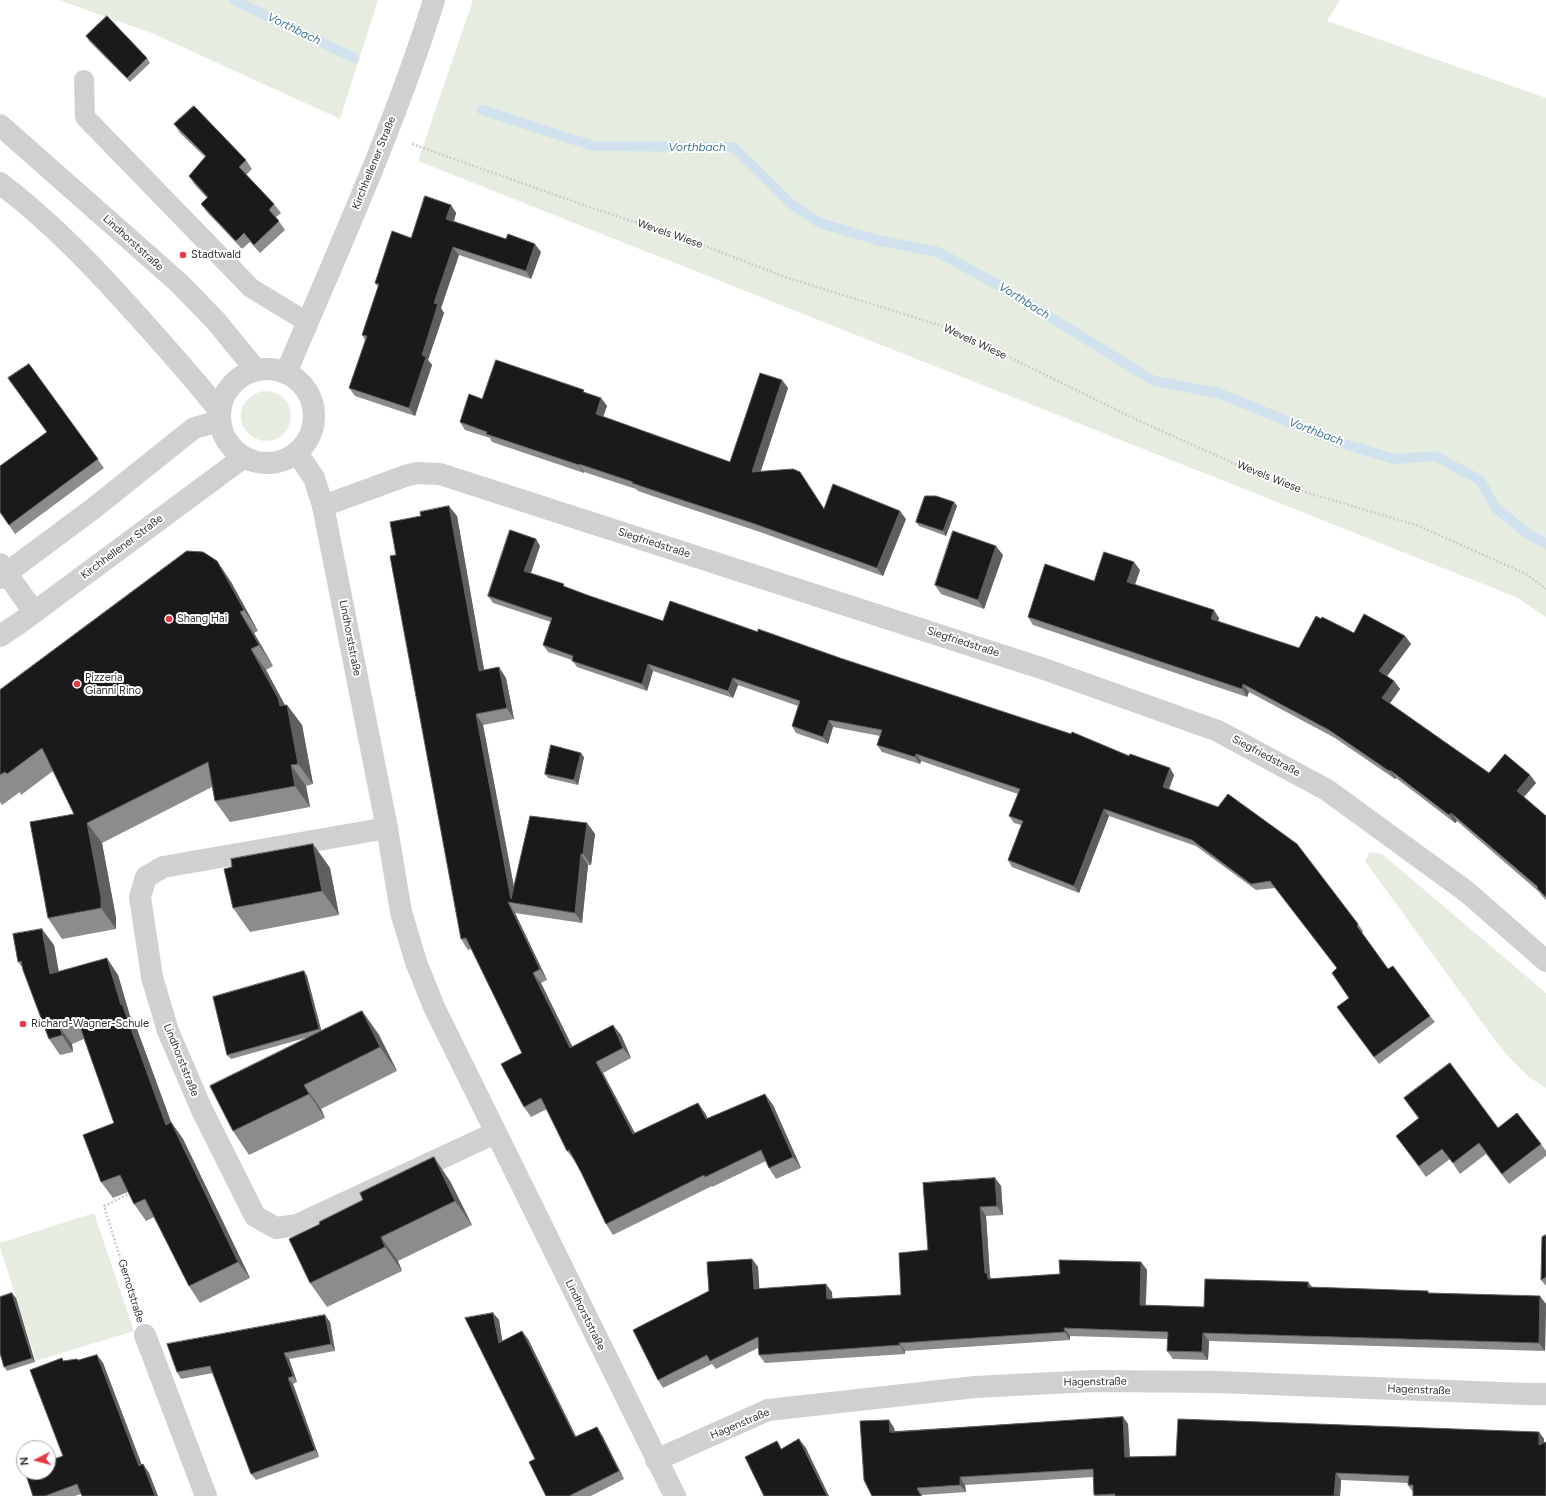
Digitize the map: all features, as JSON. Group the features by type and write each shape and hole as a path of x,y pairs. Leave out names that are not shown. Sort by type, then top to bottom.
{"street":[{"name":"Kirchhellener Straße","path":"286,373 387,135 419,48 434,0"},
{"name":"Lindhorststraße","path":"0,125 179,283 216,320 256,370"},
{"path":"0,183 28,204 105,280 188,372 220,416"},
{"path":"271,369 286,373 295,378 308,392 312,401 314,410 313,424 309,438 297,453 285,460 273,464 259,463 235,452 227,441 222,430 220,416 226,393 234,383 244,375 256,370 271,369"},
{"path":"34,612 2,572 94,508 194,428 220,416"},
{"name":"Lindhorststraße","path":"297,453 314,478 323,506 387,828 401,912 416,962 434,1007 495,1133 675,1496"},
{"name":"Kirchhellener Straße","path":"0,636 244,457"},
{"name":"Siegfriedstraße","path":"323,506 404,476 417,473 440,474 1044,668 1218,731 1327,790 1467,892 1546,962"},
{"name":"Lindhorststraße","path":"387,828 163,867 146,877 140,897 152,977 168,1031 201,1108 255,1216 276,1228 297,1224 495,1133"},
{"name":"Gernotstraße","path":"145,1335 206,1496"},
{"name":"Hagenstraße","path":"656,1460 768,1410 975,1387 1092,1381 1218,1382 1546,1394"}],"lane":[{"path":"84,80 85,117 251,288 307,322"}],"path":[{"name":"Wevels Wiese","path":"387,135 589,207 684,238 786,277 952,330 1135,419 1282,485 1419,526 1526,574 1546,589"},
{"name":"Gernotstraße","path":"132,1193 104,1206 145,1335"}],"shaded area":[{"path":"59,0 378,0 340,119 154,34"},
{"path":"473,0 1340,0 1327,21 1546,98 1546,617 1516,597 418,161"},
{"path":"266,391 276,393 284,398 289,406 291,416 289,426 284,434 276,439 266,441 256,439 248,434 243,426 241,416 243,406 248,398 256,393"},
{"path":"1370,852 1382,854 1546,993 1546,1088 1529,1077 1507,1055 1495,1040 1365,861"},
{"path":"94,1213 134,1331 36,1361 0,1243"}],"building":[{"path":"107,16 147,58 127,78 86,36"},
{"path":"194,106 246,160 239,167 274,204 269,210 279,221 254,245 244,233 236,241 201,204 208,197 189,176 206,156 174,124"},
{"path":"425,196 451,205 446,219 506,239 508,234 535,244 526,271 453,247 434,303 438,304 422,355 426,357 409,408 349,388 367,336 362,335 379,284 375,283 392,231 411,238"},
{"path":"496,360 584,390 583,392 601,398 596,414 730,462 760,373 782,380 752,472 793,469 800,472 824,509 833,484 900,511 877,568 755,524 632,483 633,482 486,434 487,432 460,422 469,394 482,399"},
{"path":"29,364 98,459 9,525 0,512 0,466 47,432 8,378"},
{"path":"925,496 936,496 954,502 943,531 916,522"},
{"path":"449,506 479,671 499,667 507,708 476,714 511,899 530,816 587,823 583,854 581,854 575,913 508,902 540,969 533,973 570,1048 613,1025 623,1048 596,1062 633,1134 698,1103 706,1119 765,1094 793,1157 769,1168 761,1150 705,1177 704,1175 606,1224 581,1172 569,1150 567,1151 541,1098 524,1107 501,1064 522,1053 466,938 461,939 390,556 396,555 390,522 421,516 420,512"},
{"path":"510,530 536,539 524,571 564,584 563,586 587,595 663,621 670,601 758,632 758,629 840,658 1071,734 1072,732 1129,756 1130,754 1170,768 1163,787 1218,807 1228,794 1297,844 1358,924 1357,926 1388,969 1393,966 1430,1016 1374,1057 1337,1007 1349,998 1332,973 1337,968 1270,881 1251,884 1192,840 1104,809 1074,886 1008,860 1023,821 1009,816 1020,789 916,754 915,757 877,745 882,730 829,720 823,737 792,726 800,701 733,678 728,691 648,664 642,684 572,661 573,656 543,645 552,618 488,596"},
{"path":"953,531 996,546 978,600 935,585"},
{"path":"187,551 203,552 217,561 244,610 240,612 259,645 251,649 278,698 280,706 287,705 298,764 291,765 295,786 215,801 208,762 87,823 101,897 101,908 48,918 30,822 74,814 42,748 7,774 5,772 0,775 0,690"},
{"path":"1104,552 1134,562 1127,582 1214,610 1211,619 1299,648 1316,616 1321,619 1322,617 1354,633 1364,614 1405,636 1379,671 1394,681 1382,698 1489,773 1505,754 1530,775 1517,791 1546,816 1546,897 1537,888 1538,887 1451,813 1449,815 1390,770 1389,771 1329,730 1243,684 1242,689 1028,617 1045,564 1094,581"},
{"path":"551,745 581,753 574,780 545,774"},
{"path":"313,844 322,891 233,908 224,869 232,867 231,859"},
{"path":"42,929 50,974 107,958 121,1005 122,1004 166,1125 171,1122 238,1262 189,1286 145,1199 134,1204 120,1175 101,1182 83,1135 114,1123 78,1021 60,1028 62,1035 49,1039 21,961 18,962 13,934"},
{"path":"304,971 319,1029 227,1055 213,997"},
{"path":"362,1011 380,1047 304,1085 309,1094 233,1131 210,1086"},
{"path":"1450,1063 1498,1128 1517,1113 1541,1144 1502,1174 1479,1143 1453,1163 1442,1149 1419,1166 1396,1136 1419,1118 1404,1098"},
{"path":"434,1157 455,1201 381,1237 385,1247 310,1283 289,1239 363,1200 360,1193"},
{"path":"995,1178 997,1206 980,1207 985,1273 987,1273 988,1279 1060,1274 1059,1260 1141,1262 1140,1305 1204,1307 1205,1279 1308,1282 1308,1287 1428,1291 1428,1293 1540,1296 1539,1343 1203,1333 1202,1352 1167,1351 1168,1332 1064,1328 1065,1332 899,1343 900,1345 759,1355 758,1337 710,1361 707,1355 658,1380 633,1330 709,1291 707,1262 752,1259 754,1289 826,1284 827,1299 901,1295 899,1253 928,1250 923,1183"},
{"path":"1546,1235 1546,1277 1541,1280 1542,1237"},
{"path":"12,1293 32,1358 4,1367 0,1353 0,1297"},
{"path":"493,1313 499,1343 522,1331 575,1437 597,1427 619,1471 569,1496 546,1496 529,1462 535,1459 465,1318"},
{"path":"325,1315 331,1344 284,1353 293,1376 288,1378 315,1450 251,1474 210,1366 177,1372 167,1344"},
{"path":"97,1355 139,1466 143,1464 155,1496 82,1496 77,1484 45,1496 33,1496 28,1480 56,1480 56,1458 63,1456 30,1370 62,1358 63,1361 78,1360"},
{"path":"1123,1417 1125,1457 1176,1456 1178,1419 1539,1432 1539,1445 1546,1442 1546,1496 1413,1496 1413,1485 1408,1485 1409,1476 1336,1473 1334,1496 1094,1495 1093,1469 960,1477 960,1485 917,1488 921,1496 872,1496 864,1480 860,1421 889,1420 890,1432"},
{"path":"799,1439 827,1496 764,1496 745,1457 777,1441 781,1449"}],"waterway":[{"name":"Vorthbach","path":"234,0 354,58"},
{"name":"Vorthbach","path":"482,110 593,146 733,147 790,203 820,223 877,240 938,252 998,285 1154,381 1218,393 1338,442 1394,459 1435,456 1480,480 1496,508 1528,534 1546,544"}],"place":[{"name":"Stadtwald","path":"183,255"},
{"name":"Shang Hai","path":"169,619"},
{"name":"Pizzeria Gianni Rino","path":"77,684"},
{"name":"Richard-Wagner-Schule","path":"23,1024"}]}
